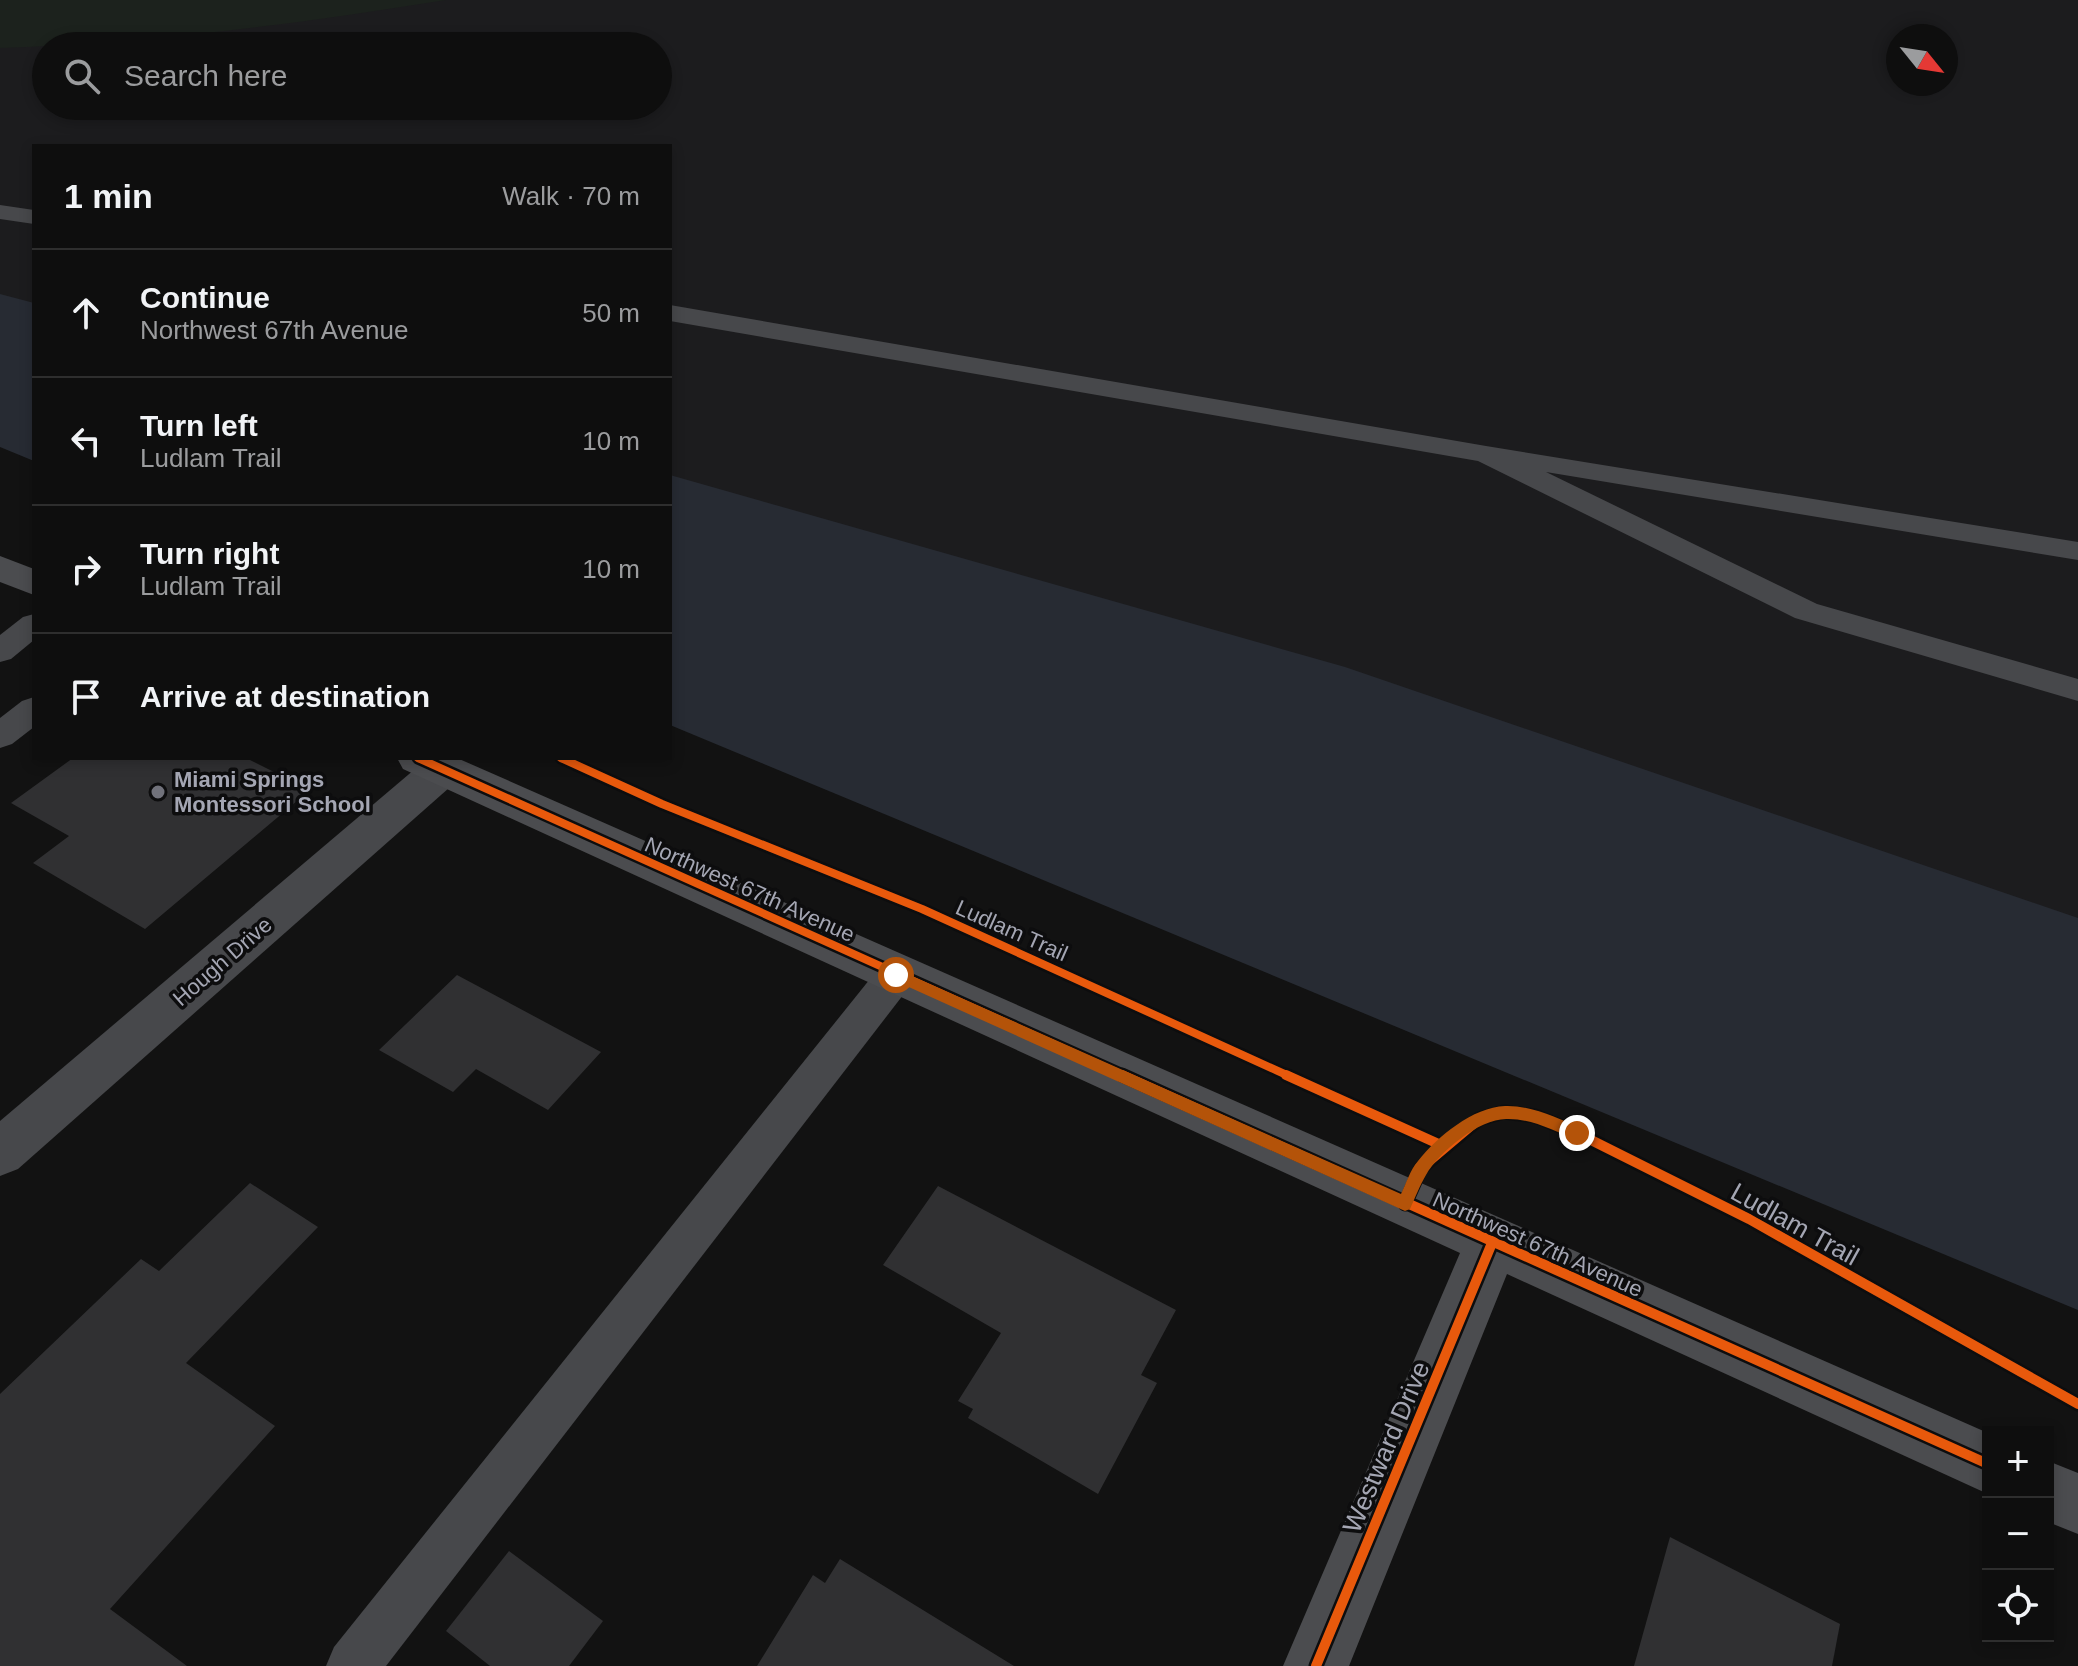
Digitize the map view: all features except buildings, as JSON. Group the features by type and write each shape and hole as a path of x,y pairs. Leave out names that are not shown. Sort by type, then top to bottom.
{"street":[{"path":"0,568 32,582"},
{"name":"Northwest 67th Avenue","path":"430,764 1982,1461"},
{"name":"Hough Drive","path":"0,1153 430,764"},
{"name":"Westward Drive","path":"1316,1666 1492,1243"},
{"path":"2054,1494 2078,1504"}],"lane":[{"path":"0,212 32,217"},
{"path":"672,313 1486,454 2078,551"},
{"path":"1486,454 1806,611 2078,690"},
{"path":"0,651 32,626"},
{"path":"0,736 32,711"},
{"path":"353,1666 896,975"}],"shaded area":[{"path":"0,0 2078,0 2078,1157 672,632 672,144 32,144 32,392 0,381"},
{"path":"0,0 446,0 213,32 32,32 32,46 0,48"},
{"path":"0,294 32,302 32,460 0,447"},
{"path":"672,476 1345,667 2078,918 2078,1310 672,726"}],"cycle path":[{"path":"422,760 1982,1461"},
{"name":"Ludlam Trail","path":"565,760 662,804 922,909 1443,1146"},
{"name":"Ludlam Trail","path":"1405,1204 1421,1168 1479,1119 1504,1112 1535,1116 1577,1133 1749,1219 2078,1404"},
{"path":"1316,1666 1492,1243"}],"place":[{"name":"Miami Springs Montessori School","path":"158,792"}],"route":[{"path":"896,975 1405,1204 1421,1168 1443,1146 1479,1119 1504,1112 1535,1116 1577,1133"}]}
